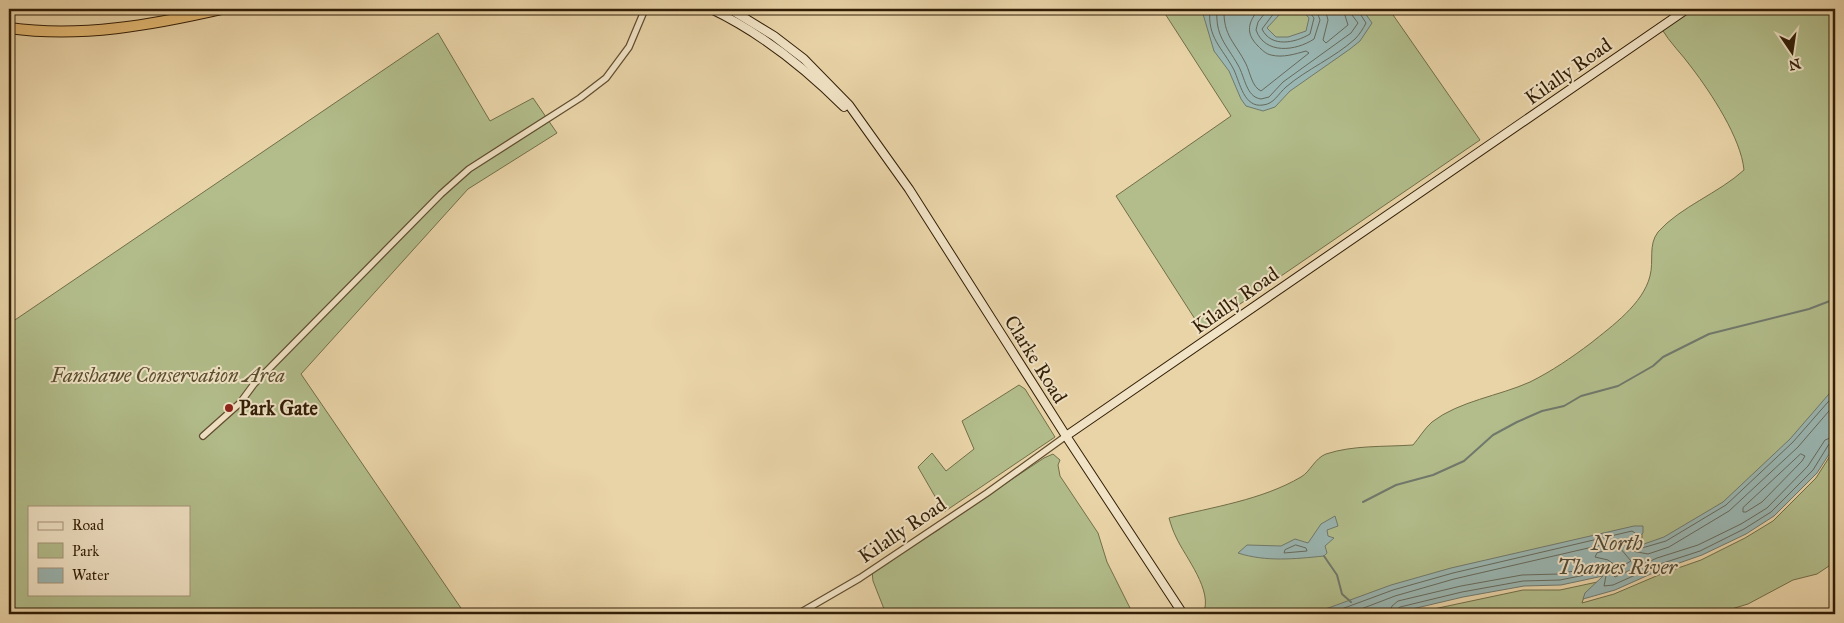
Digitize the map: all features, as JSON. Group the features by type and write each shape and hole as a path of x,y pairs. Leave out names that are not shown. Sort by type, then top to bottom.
{"highway":[{"path":"9,28 43,33 104,30 154,23 222,9"}],"main road":[{"name":"Clarke Road","path":"711,9 746,28 796,63 820,83 860,123"},
{"name":"Clarke Road","path":"730,9 774,36 804,59 849,106 909,189 1066,436 1183,614"},
{"name":"Kilally Road","path":"1066,436 1687,9"}],"street":[{"path":"203,436 240,403 254,384 441,194 469,169 580,98 606,78 629,47 644,9"},
{"name":"Kilally Road","path":"798,614 860,578 986,493 1066,436"}],"green space":[{"path":"1162,9 1395,9 1391,12 1480,140 1202,330 1116,196 1231,116"},
{"path":"1694,9 1835,9 1835,389 1772,459 1725,501 1699,520 1643,548 1636,544 1642,538 1642,530 1321,614 1203,614 1205,595 1202,585 1176,537 1169,518 1270,492 1301,477 1322,456 1336,451 1413,445 1429,424 1454,409 1518,387 1554,369 1584,349 1626,314 1641,296 1650,276 1653,242 1658,232 1688,207 1723,186 1744,170 1742,157 1724,116 1700,78 1661,28"},
{"name":"Fanshawe Conservation Area","path":"438,33 490,121 533,98 557,133 468,189 301,374 465,614 9,614 9,324"},
{"path":"1019,385 1025,389 1055,437 944,512 918,467 932,453 946,471 974,449 962,421"},
{"path":"1835,448 1835,562 1817,574 1793,580 1748,604 1715,614 1410,614 1523,590 1560,590 1602,581 1584,597 1582,603 1614,594 1661,574 1701,560 1745,538 1773,521 1816,478"},
{"path":"1053,454 1060,460 1058,465 1060,476 1098,533 1107,562 1133,614 886,614 873,581 872,571 940,529 949,521 1044,458"}],"water":[{"path":"1207,9 1279,9 1280,14 1267,28 1276,37 1288,37 1306,31 1309,18 1301,9 1359,9 1365,13 1372,23 1360,41 1290,91 1275,107 1263,111 1246,106 1229,71 1214,51 1203,14"},
{"name":"North Thames River","path":"1835,387 1835,445 1817,473 1774,516 1746,534 1702,555 1662,569 1615,590 1583,599 1585,593 1603,576 1561,585 1524,586 1463,597 1391,614 1312,614 1391,585 1451,568 1634,526 1643,526 1643,533 1637,539 1638,542 1644,544 1664,537 1723,502 1790,439"},
{"path":"1335,516 1338,526 1327,530 1328,536 1334,538 1325,546 1327,553 1324,556 1270,559 1238,553 1247,545 1281,546 1295,539 1308,543 1321,524"}],"waterway":[{"path":"1363,502 1396,485 1433,475 1464,461 1493,435 1517,422 1542,411 1564,406 1581,396 1618,386 1653,366 1663,357 1709,334 1809,309 1835,299"},
{"path":"1324,556 1337,575 1342,594 1351,602"}],"place":[{"name":"Park Gate","path":"229,408"}]}
